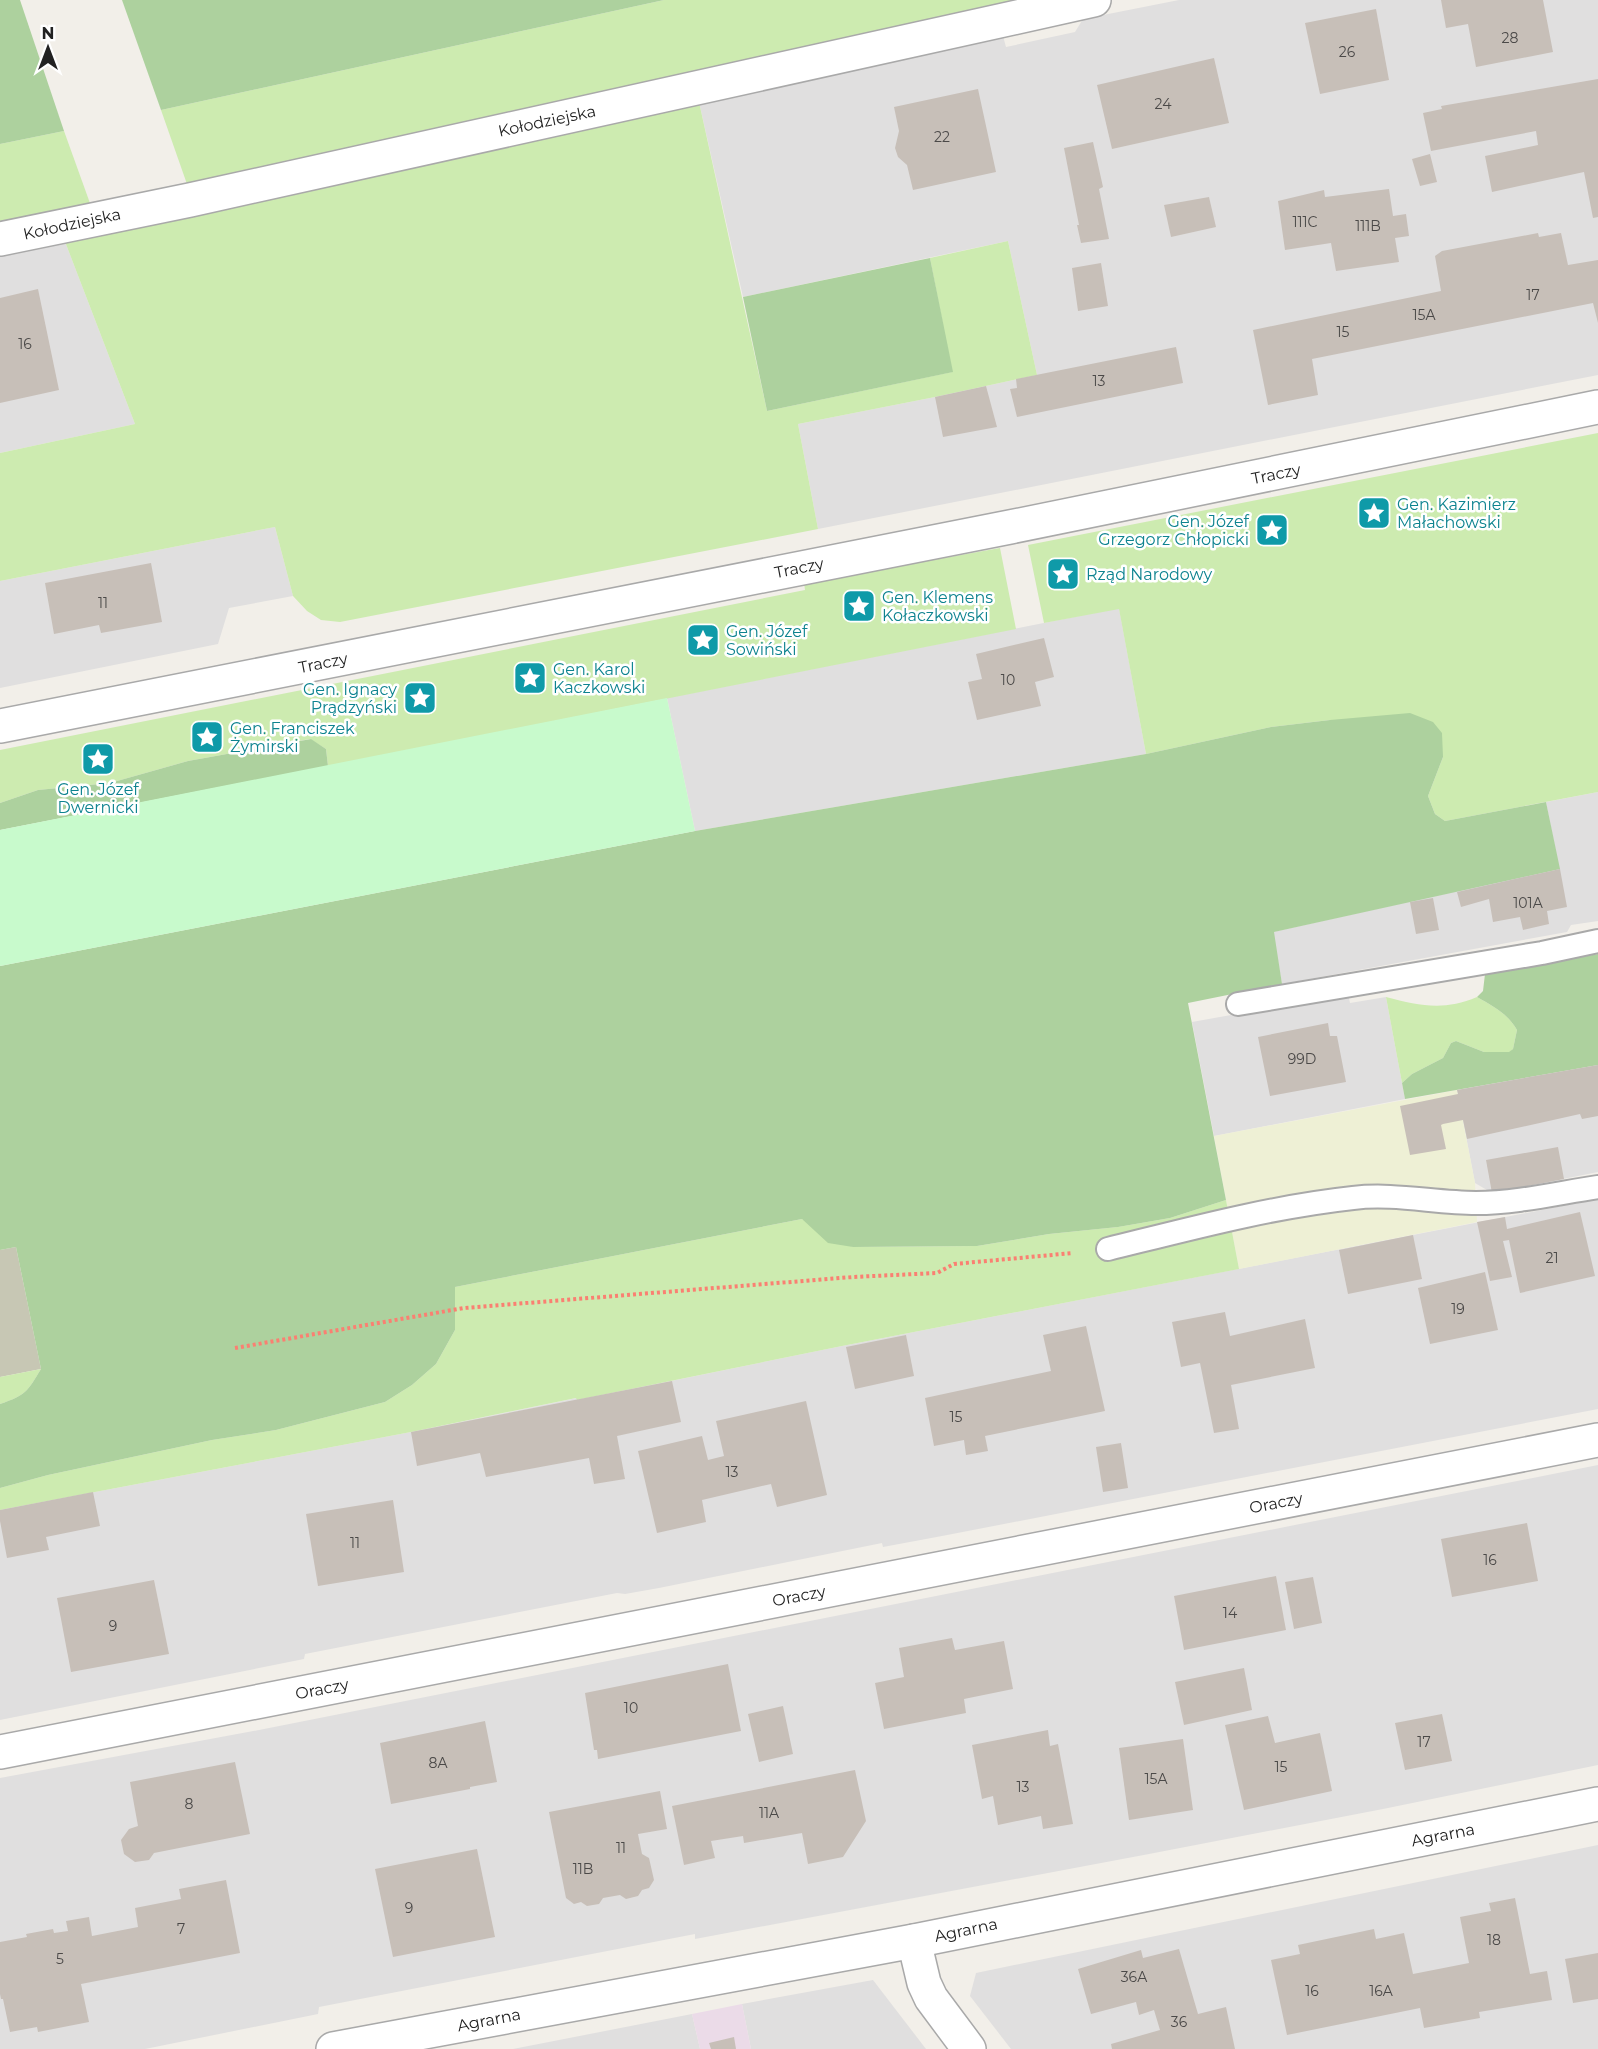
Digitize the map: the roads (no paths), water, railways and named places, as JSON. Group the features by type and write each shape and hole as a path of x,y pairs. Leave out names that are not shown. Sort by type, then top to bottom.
{"street":[{"name":"Kołodziejska","path":"0,239 190,200 1094,0"},
{"name":"Traczy","path":"0,726 1011,527 1598,408"},
{"name":"Oraczy","path":"0,1752 1598,1440"},
{"name":"Agrarna","path":"333,2049 914,1941 1598,1804"},
{"path":"914,1941 924,1983 931,1998 969,2049"}],"lane":[{"path":"1238,1004 1598,941"},
{"path":"1108,1249 1236,1218 1344,1199 1399,1198 1475,1203 1495,1202 1598,1186"}],"place":[{"name":"Gen. Kazimierz Małachowski","path":"1374,513"},
{"name":"Gen. Józef Grzegorz Chłopicki","path":"1272,530"},
{"name":"Rząd Narodowy","path":"1063,574"},
{"name":"Gen. Klemens Kołaczkowski","path":"859,606"},
{"name":"Gen. Józef Sowiński","path":"703,640"},
{"name":"Gen. Karol Kaczkowski","path":"530,678"},
{"name":"Gen. Ignacy Prądzyński","path":"420,698"},
{"name":"Gen. Franciszek Żymirski","path":"207,737"},
{"name":"Gen. Józef Dwernicki","path":"98,759"}]}
